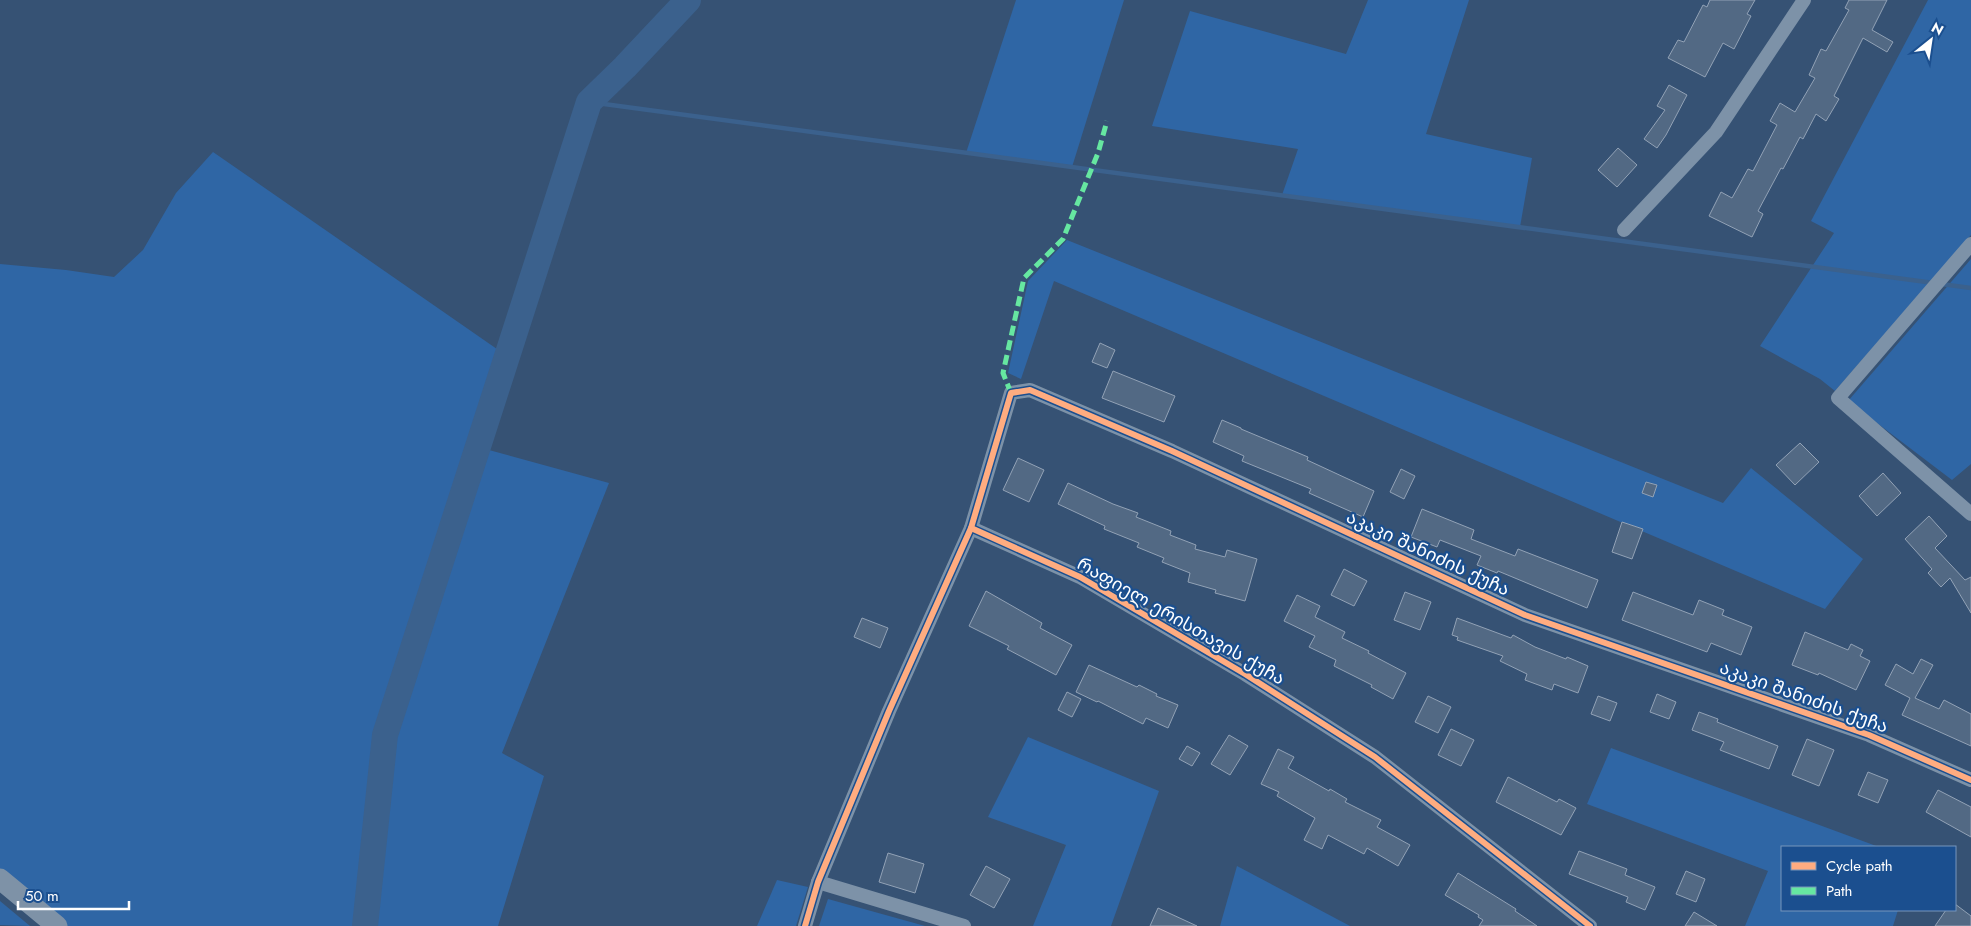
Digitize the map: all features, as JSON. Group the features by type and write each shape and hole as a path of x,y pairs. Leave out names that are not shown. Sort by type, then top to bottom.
{"highway":[{"path":"0,879 57,926"}],"street":[{"path":"1624,230 1716,132 1804,0"},
{"path":"1971,244 1838,398 1971,514"},
{"name":"აკაკი შანიძის ქუჩა","path":"971,528 1011,393 1030,390 1172,451 1525,615 1870,735 1971,780"},
{"path":"805,926 818,882 889,710 971,528"},
{"name":"რაფიელ ერისთავის ქუჩა","path":"971,528 1080,577 1245,674 1367,752 1590,926"},
{"path":"818,882 964,926"}],"shaded area":[{"path":"1016,0 1124,0 1072,167 966,153"},
{"path":"1368,0 1469,0 1426,134 1532,158 1520,227 1282,195 1298,149 1152,126 1190,11 1346,54"},
{"path":"1928,0 1971,0 1971,235 1835,391 1820,379 1760,346 1834,233 1811,221"},
{"path":"213,152 507,356 478,447 609,483 502,753 544,776 498,926 67,926 0,870 0,264 66,270 114,277 143,250 176,193"},
{"path":"1067,240 1723,503 1751,468 1863,559 1825,609 1054,281 1021,379 1008,373 1028,281"},
{"path":"1971,259 1971,464 1952,480 1848,401"},
{"path":"1028,737 1159,791 1111,926 1033,926 1066,845 988,817"},
{"path":"1611,748 1876,846 1781,846 1781,911 1898,911 1893,926 1745,926 1768,871 1587,804"},
{"path":"1237,866 1350,926 1220,926"},
{"path":"777,880 808,887 796,926 757,926"},
{"path":"828,899 925,926 819,926"},
{"path":"0,901 30,926 0,925"}],"building":[{"path":"1710,0 1755,0 1747,14 1751,16 1734,49 1723,43 1705,77 1668,58 1678,40 1684,42 1703,5 1707,7"},
{"path":"1849,0 1887,0 1872,30 1893,42 1887,52 1863,38 1834,96 1839,99 1826,121 1816,114 1803,139 1800,137 1758,211 1763,214 1752,237 1709,216 1721,192 1732,198 1748,169 1753,171 1777,125 1770,121 1780,103 1795,112 1815,78 1809,75 1821,49 1826,51 1849,10 1845,8"},
{"path":"1669,85 1687,95 1657,148 1644,139 1665,110 1657,106"},
{"path":"1618,148 1637,165 1617,187 1598,170"},
{"path":"1100,343 1115,350 1107,368 1092,362"},
{"path":"1113,371 1175,396 1164,422 1102,398"},
{"path":"1222,420 1308,457 1307,460 1374,491 1363,517 1309,493 1311,489 1242,461 1244,456 1213,442"},
{"path":"1800,443 1819,462 1795,485 1776,465"},
{"path":"1018,458 1044,470 1029,502 1003,490"},
{"path":"1401,469 1415,476 1404,499 1390,492"},
{"path":"1883,473 1901,493 1877,516 1859,496"},
{"path":"1646,482 1657,485 1653,497 1642,493"},
{"path":"1068,483 1113,504 1138,513 1136,517 1171,531 1170,535 1196,545 1195,549 1225,557 1227,550 1257,559 1245,601 1215,593 1216,590 1188,582 1190,573 1162,562 1164,558 1137,547 1139,543 1104,529 1105,526 1058,504"},
{"path":"1422,509 1474,530 1471,539 1515,556 1518,549 1598,580 1587,608 1498,571 1497,573 1477,565 1481,556 1440,540 1437,547 1411,537"},
{"path":"1929,516 1947,536 1935,548 1965,580 1971,577 1971,613 1950,578 1941,587 1928,573 1932,569 1905,539"},
{"path":"1622,522 1643,529 1632,559 1612,552"},
{"path":"1344,569 1367,581 1354,606 1331,595"},
{"path":"986,591 1042,623 1040,628 1072,645 1056,675 1007,649 1009,646 969,626"},
{"path":"1405,592 1431,602 1420,630 1394,620"},
{"path":"1633,592 1693,615 1699,600 1724,610 1722,615 1752,627 1741,655 1711,643 1707,652 1622,620"},
{"path":"1297,595 1320,606 1315,617 1345,632 1342,638 1369,651 1368,653 1406,673 1393,699 1371,687 1372,685 1334,666 1336,660 1309,647 1315,636 1284,621"},
{"path":"862,618 888,628 880,648 854,637"},
{"path":"1457,618 1511,638 1513,635 1535,647 1588,666 1578,693 1554,684 1552,690 1525,680 1527,674 1500,661 1503,656 1457,640 1458,637 1452,635"},
{"path":"1805,632 1848,650 1851,644 1863,650 1860,656 1870,661 1856,690 1819,673 1818,675 1792,665"},
{"path":"1921,659 1933,665 1915,698 1939,709 1944,700 1971,714 1971,746 1902,715 1910,698 1885,685 1896,664 1913,674"},
{"path":"1089,665 1137,687 1139,685 1157,694 1156,696 1178,705 1168,728 1146,718 1143,724 1076,692"},
{"path":"1067,692 1081,699 1072,717 1058,710"},
{"path":"1657,694 1676,702 1669,719 1650,712"},
{"path":"1428,696 1451,707 1438,733 1415,722"},
{"path":"1598,696 1617,703 1610,721 1591,714"},
{"path":"1699,712 1718,719 1717,722 1778,746 1769,769 1720,750 1724,742 1692,730"},
{"path":"1451,729 1474,740 1461,766 1438,755"},
{"path":"1229,735 1248,746 1230,775 1211,764"},
{"path":"1807,739 1834,750 1819,786 1792,775"},
{"path":"1187,746 1200,753 1192,766 1179,759"},
{"path":"1278,749 1294,757 1288,768 1329,791 1330,789 1347,799 1345,802 1381,820 1377,827 1410,845 1398,866 1367,848 1364,854 1328,835 1322,849 1304,840 1315,818 1277,796 1279,792 1261,784"},
{"path":"1868,772 1888,780 1878,803 1858,795"},
{"path":"1508,777 1557,802 1559,799 1576,808 1561,835 1496,802"},
{"path":"1938,790 1971,807 1971,837 1926,812"},
{"path":"1579,851 1627,869 1625,875 1655,887 1645,910 1626,902 1628,897 1569,874"},
{"path":"888,853 924,864 915,893 879,882"},
{"path":"986,866 1010,879 994,908 970,895"},
{"path":"1686,871 1705,879 1696,902 1676,894"},
{"path":"1458,873 1516,909 1515,911 1537,926 1479,926 1483,920 1478,917 1479,915 1445,895"},
{"path":"1956,905 1971,916 1971,926 1935,926 1945,911 1956,911"},
{"path":"1158,908 1197,926 1150,926"},
{"path":"1694,912 1717,926 1685,926"}],"waterway":[{"path":"365,926 385,735 589,102 688,0"},
{"path":"589,102 1971,288"}],"marked path":[{"path":"1011,393 1003,373 1024,278 1063,239 1098,153 1107,121"}],"cycle path":[{"path":"805,926 818,882 889,711 971,528 1011,393 1030,390 1172,451 1525,615 1869,735 1971,780"},
{"path":"971,528 1080,577 1245,674 1375,757 1590,926"}]}
